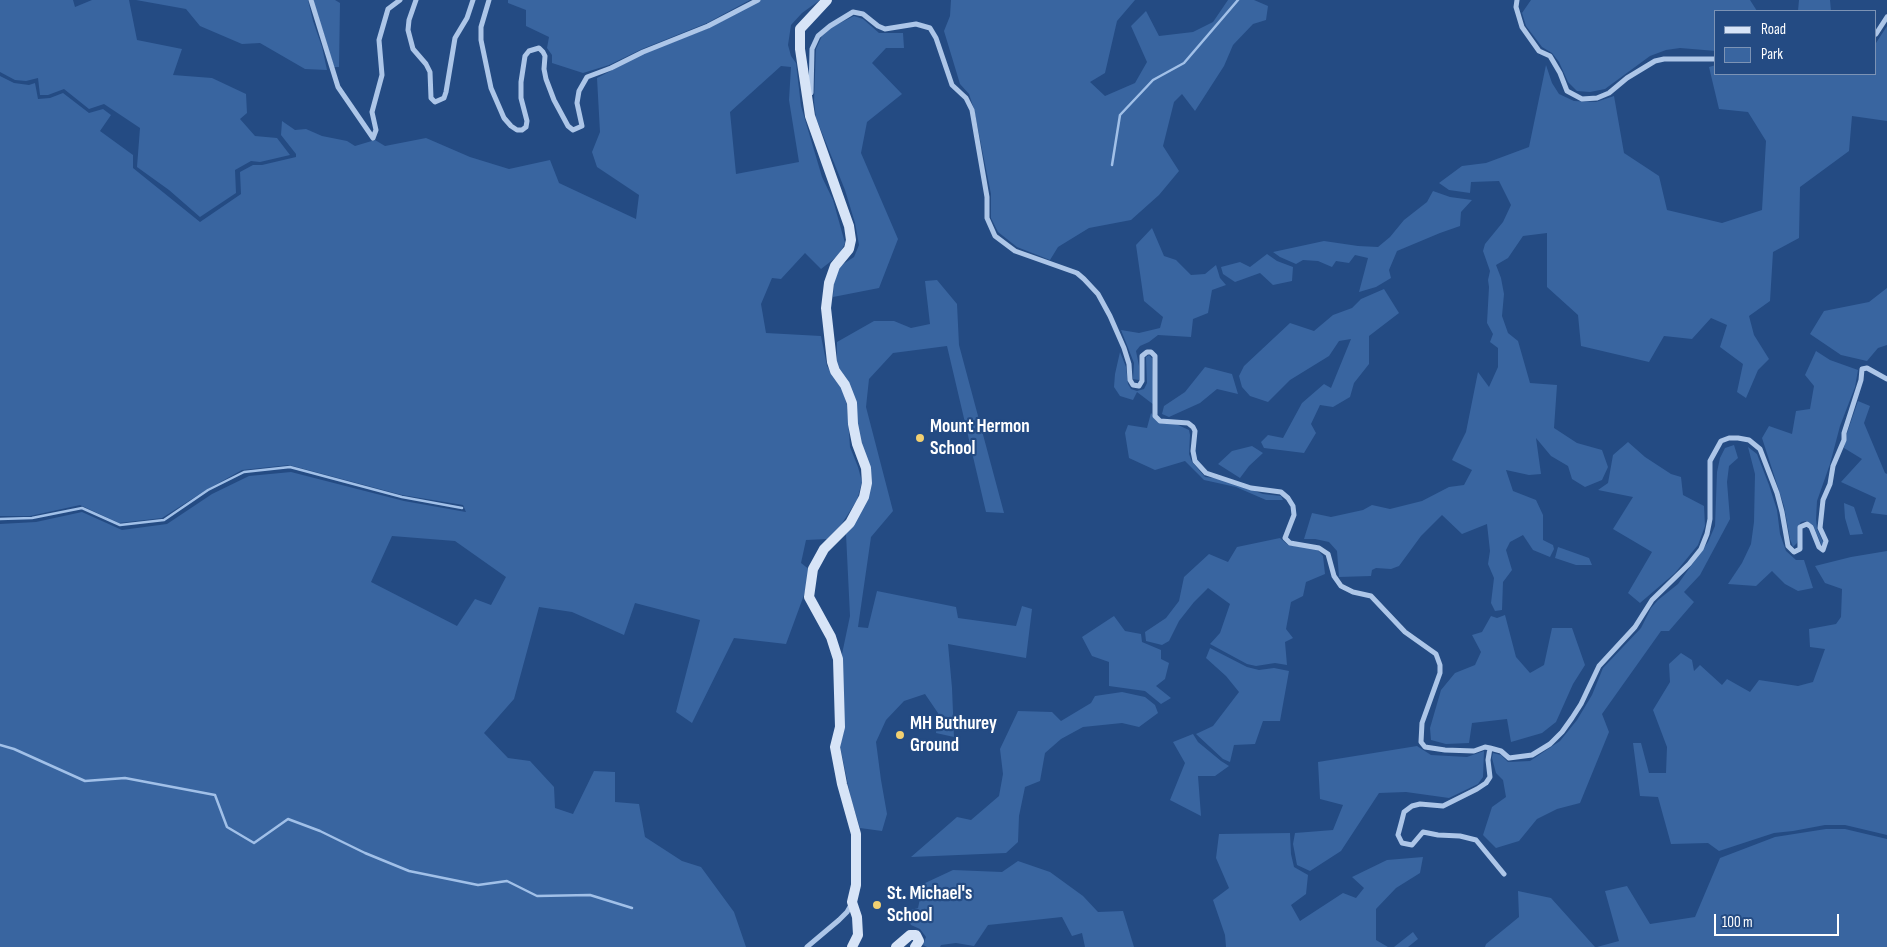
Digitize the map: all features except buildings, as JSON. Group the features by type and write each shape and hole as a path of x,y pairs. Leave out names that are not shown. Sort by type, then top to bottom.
{"main road":[{"path":"827,0 804,23 800,29 799,36 810,116 848,226 851,240 849,249 835,266 829,283 826,308 832,362 852,403 853,424 857,444 866,468 867,483 864,497 850,523 824,549 813,570 809,597 831,637 838,659 840,728 835,747 842,784 856,834 856,885 852,902 858,936 852,947"},
{"path":"896,947 910,935 916,934 918,941 916,947"}],"street":[{"path":"311,0 338,87 373,138 376,130 372,112 382,75 379,40 388,9 400,0"},
{"path":"416,0 409,20 408,30 414,49 430,72 431,98 435,102 444,98 456,38 467,18 473,0"},
{"path":"488,0 481,27 481,40 491,88 504,118 510,126 517,130 522,130 526,127 528,121 521,98 521,82 525,56 529,51 540,48 545,56 544,69 546,79 554,100 568,126 573,130 582,126 577,103 579,91 587,77 708,26 758,0"},
{"path":"1517,0 1516,7 1522,27 1539,52 1550,56 1560,73 1567,91 1582,98 1597,98 1609,93 1627,78 1664,59 1714,60"},
{"path":"810,116 812,49 818,36 830,26 853,12 863,14 878,26 886,29 916,24 930,28 936,38 952,85 966,98 972,110 987,197 986,218 994,236 1015,251 1076,273 1084,279 1098,294 1110,316 1124,348 1129,364 1130,380 1133,385 1139,386 1142,381 1142,356 1147,352 1151,352 1155,356 1156,416 1160,421 1188,423 1193,426 1195,431 1192,451 1195,461 1206,473 1251,488 1280,492 1288,498 1293,506 1294,515 1285,538 1290,543 1319,548 1328,554 1334,576 1341,586 1353,592 1371,596 1405,632 1436,654 1440,665 1440,674 1422,723 1420,742 1425,747 1465,751 1474,751 1485,747 1501,751 1509,758 1532,755 1550,744 1581,704 1599,666 1635,628 1652,600 1689,564 1700,549 1707,534 1710,519 1710,461 1721,441 1729,438 1750,440 1760,449 1777,493 1788,546 1794,552 1800,549 1800,527 1807,524 1811,527 1819,547 1823,550 1826,540 1820,528 1823,500 1830,484 1833,466 1844,440 1844,433 1862,380 1862,369 1867,368 1887,379"},
{"path":"1877,32 1887,17"},
{"path":"1490,748 1488,760 1490,777 1486,783 1443,806 1420,804 1412,806 1404,812 1398,835 1402,843 1412,845 1423,832 1460,836 1476,840 1504,874"},
{"path":"807,947 840,920 852,902"}],"green space":[{"path":"0,0 73,0 75,7 92,0 129,0 137,40 182,49 173,75 212,78 246,94 247,113 240,119 255,136 277,138 290,155 260,162 251,161 235,170 236,193 200,217 169,190 137,167 140,128 104,104 89,109 64,89 48,95 40,95 38,78 26,81 15,80 0,72"},
{"path":"136,0 308,0 327,70 305,69 260,43 242,44 200,26 186,9"},
{"path":"313,0 335,0 340,3 339,67 334,67"},
{"path":"508,0 750,0 707,23 642,49 609,65 583,73 552,63 552,55 547,48 549,37 526,26 526,10 508,3"},
{"path":"761,0 820,0 802,13 791,25 788,45 791,56 796,63 801,106 822,177 833,200 845,243 839,255 821,269 805,253 781,279 772,278 761,304 766,333 821,336 827,366 842,389 847,405 850,447 862,482 857,500 841,525 827,539 806,540 801,563 810,570 804,595 786,644 734,638 692,723 676,712 700,620 635,603 624,635 572,612 539,607 514,699 484,733 508,758 530,761 554,787 555,808 573,814 594,771 615,772 615,802 639,804 645,837 682,861 701,867 734,912 746,947 0,947 0,524 36,522 82,512 122,530 167,524 212,494 249,476 291,472 404,501 466,512 463,505 402,495 289,465 242,470 162,518 119,523 80,505 30,516 0,516 0,76 14,83 29,85 35,83 38,99 50,98 63,93 89,113 103,109 111,115 100,131 133,155 133,168 200,222 241,194 240,172 253,165 262,165 296,157 296,154 281,135 282,121 295,130 306,129 322,136 347,141 355,146 375,140 385,146 426,138 470,157 509,169 550,160 559,183 636,219 639,195 597,167 592,152 600,132 597,78 645,53 709,28","holes":["781,66 791,67 789,100 799,162 736,174 730,112","392,536 455,541 506,577 491,605 475,599 457,626 371,582"]},
{"path":"951,0 1135,0 1117,21 1105,73 1090,82 1105,96 1135,83 1147,62 1131,26 1146,11 1159,36 1193,32 1213,22 1228,0 1254,0 1268,6 1266,20 1253,24 1233,45 1224,66 1195,111 1182,94 1174,102 1163,146 1179,171 1159,195 1131,220 1089,228 1058,247 1050,260 1017,247 998,232 991,218 991,194 974,109 969,94 960,84 944,31 950,16"},
{"path":"1531,0 1750,0 1756,10 1714,10 1714,51 1680,48 1666,50 1650,56 1605,89 1590,92 1577,91 1568,82 1559,62 1552,53 1542,47 1526,26 1522,13"},
{"path":"1799,0 1830,0 1831,10 1798,10"},
{"path":"854,16 863,19 879,33 903,33 904,48 886,48 872,63 902,94 867,122 861,153 898,239 879,288 833,297 834,282 840,266 854,257 859,245 855,223 845,190 816,118 814,101 816,49 822,36 832,27"},
{"path":"1887,26 1887,121 1852,116 1849,151 1800,187 1799,238 1773,252 1770,301 1749,316 1754,335 1769,359 1758,370 1746,398 1737,392 1743,364 1720,347 1727,325 1711,318 1692,339 1664,336 1649,362 1581,346 1578,315 1547,287 1547,233 1523,236 1508,258 1496,265 1504,294 1502,316 1508,333 1518,341 1530,383 1557,385 1554,428 1577,443 1602,450 1608,467 1602,480 1585,487 1572,479 1568,466 1551,456 1536,438 1541,474 1529,475 1506,470 1513,491 1536,500 1543,515 1543,540 1553,545 1554,549 1550,557 1533,550 1523,535 1510,542 1506,550 1512,570 1503,582 1502,610 1495,611 1491,603 1494,578 1488,564 1490,551 1487,524 1462,534 1442,515 1421,536 1399,566 1391,569 1376,568 1372,570 1371,576 1339,577 1337,551 1329,542 1304,539 1312,513 1331,517 1363,510 1372,505 1390,509 1422,501 1449,487 1464,485 1472,470 1452,460 1466,432 1478,372 1489,387 1498,367 1498,348 1490,342 1493,334 1487,323 1490,271 1483,251 1485,244 1503,222 1511,205 1499,181 1471,182 1470,193 1449,190 1439,183 1462,166 1486,163 1529,147 1546,65 1552,83 1559,94 1574,101 1596,102 1614,96 1624,153 1659,176 1667,210 1722,223 1762,210 1766,141 1748,112 1719,109 1709,67 1714,66 1714,75 1877,75 1877,41"},
{"path":"1433,191 1450,197 1472,200 1461,212 1460,226 1397,251 1389,270 1391,278 1376,287 1359,292 1368,258 1355,255 1349,263 1336,261 1332,267 1318,261 1303,260 1296,264 1273,252 1324,241 1378,247 1390,237 1404,220 1427,202"},
{"path":"1152,228 1164,256 1176,260 1191,275 1205,274 1216,265 1220,278 1226,285 1212,290 1208,313 1193,319 1191,337 1158,335 1140,346 1136,351 1139,380 1133,379 1134,363 1121,330 1139,333 1160,328 1163,317 1144,301 1136,245"},
{"path":"1267,254 1277,261 1293,267 1292,281 1273,285 1260,273 1235,282 1223,274 1221,267 1240,262 1250,267"},
{"path":"937,280 957,304 959,345 1004,513 986,512 947,346 893,353 869,379 866,407 893,511 871,537 858,627 868,628 877,591 956,607 958,618 1016,626 1022,606 1032,609 1026,658 948,644 954,737 936,733 938,713 925,694 904,701 886,720 876,742 887,814 882,831 860,828 851,799 840,746 844,729 842,654 850,616 846,534 854,524 870,484 837,366 837,342 874,321 894,321 911,328 930,324 925,281"},
{"path":"1887,288 1887,345 1878,348 1867,361 1841,355 1810,334 1824,311 1869,302"},
{"path":"1384,289 1399,313 1369,336 1369,364 1354,383 1350,397 1333,407 1320,405 1311,424 1316,433 1304,453 1264,448 1261,442 1268,435 1283,438 1302,403 1324,384 1331,388 1351,339 1339,341 1329,356 1290,380 1268,402 1250,396 1242,387 1239,376 1244,366 1290,323 1314,331 1333,315 1352,308 1361,299"},
{"path":"1816,351 1830,360 1858,370 1855,387 1840,426 1830,464 1817,501 1817,529 1824,544 1822,546 1813,525 1806,521 1801,522 1798,527 1799,537 1793,547 1784,506 1762,438 1769,426 1792,434 1796,411 1810,409 1814,386 1805,375"},
{"path":"1120,352 1126,367 1128,384 1131,389 1137,391 1144,389 1147,383 1146,357 1149,355 1152,358 1154,405 1137,392 1133,400 1120,396 1114,387"},
{"path":"1205,367 1232,374 1238,394 1217,389 1200,403 1169,417 1162,414 1164,406 1185,392"},
{"path":"1858,401 1870,406 1864,423 1887,474 1887,515 1871,513 1876,498 1841,482 1862,459 1844,448"},
{"path":"1151,413 1160,423 1176,424 1189,430 1189,454 1192,462 1205,477 1222,479 1263,494 1281,496 1283,500 1266,500 1236,487 1204,480 1185,461 1155,470 1129,458 1125,433 1128,425 1147,428"},
{"path":"1628,442 1645,457 1671,474 1681,477 1683,495 1704,506 1705,526 1698,545 1675,573 1640,603 1628,593 1652,552 1613,529 1633,497 1598,490 1608,483 1613,455"},
{"path":"1734,445 1738,458 1729,466 1727,482 1730,519 1700,575 1684,592 1694,602 1669,631 1661,631 1602,714 1609,732 1580,803 1557,809 1537,819 1519,841 1496,848 1483,835 1492,807 1506,797 1503,780 1496,773 1492,758 1493,753 1501,755 1508,762 1530,761 1560,741 1577,720 1592,695 1603,668 1641,628 1651,608 1658,600 1678,584 1708,542 1715,526 1717,472 1720,458 1725,448"},
{"path":"1252,446 1263,453 1249,466 1240,478 1218,464 1232,451"},
{"path":"1748,447 1757,454 1769,485 1777,510 1780,534 1786,551 1796,560 1804,560 1813,588 1798,591 1785,584 1772,571 1756,586 1728,584 1742,563 1751,544 1754,522 1755,474"},
{"path":"1844,503 1854,507 1863,534 1850,535 1845,518"},
{"path":"1280,538 1288,545 1317,549 1323,556 1325,574 1306,582 1303,596 1291,602 1286,629 1293,638 1285,642 1287,665 1275,663 1256,666 1247,664 1210,644 1220,633 1230,604 1208,588 1179,621 1169,641 1162,645 1146,641 1145,632 1166,618 1179,601 1184,577 1209,554 1228,562 1237,547"},
{"path":"1558,547 1589,558 1592,565 1576,565 1555,558"},
{"path":"1887,551 1887,835 1845,825 1825,825 1774,833 1719,851 1708,843 1671,844 1658,797 1640,796 1633,743 1641,743 1649,773 1666,773 1667,747 1653,710 1670,682 1669,664 1681,653 1692,660 1694,671 1700,665 1722,685 1727,679 1750,692 1759,680 1798,686 1813,682 1825,649 1810,647 1809,629 1836,624 1841,617 1842,589 1825,583 1815,566"},
{"path":"1505,615 1516,657 1530,673 1544,665 1552,628 1572,628 1585,665 1573,684 1556,722 1542,733 1511,742 1507,719 1472,723 1469,743 1446,744 1431,740 1430,728 1441,690 1455,673 1475,665 1481,652 1472,635 1482,632 1491,616 1497,618"},
{"path":"1114,616 1125,631 1141,634 1142,642 1161,650 1161,659 1169,663 1165,679 1156,686 1171,698 1161,704 1145,691 1109,686 1109,662 1092,656 1082,637"},
{"path":"1210,648 1247,667 1259,670 1274,668 1289,671 1280,721 1263,721 1255,744 1234,745 1230,762 1223,759 1196,734 1213,726 1239,692 1226,676 1206,658"},
{"path":"1122,692 1145,697 1155,705 1158,713 1139,727 1122,723 1083,727 1061,739 1045,753 1040,781 1025,787 1019,816 1018,842 1006,853 911,857 957,817 971,820 999,796 1003,774 1000,749 1018,711 1052,712 1061,721 1091,703 1095,696"},
{"path":"1193,734 1198,742 1229,766 1215,776 1198,776 1201,816 1170,800 1185,763 1173,742"},
{"path":"1417,746 1431,755 1467,757 1484,751 1483,777 1478,784 1449,798 1406,792 1379,793 1341,851 1310,871 1297,865 1293,844 1295,833 1333,830 1343,805 1320,799 1318,762"},
{"path":"1826,829 1845,829 1887,839 1887,947 1597,947 1619,941 1605,891 1627,886 1650,924 1695,917 1720,858 1775,837"},
{"path":"1290,833 1294,867 1308,875 1306,894 1291,905 1300,921 1343,893 1356,898 1364,888 1352,877 1387,860 1423,857 1420,873 1396,888 1376,909 1376,940 1388,947 1226,947 1225,935 1213,900 1229,888 1216,858 1219,834"},
{"path":"1018,861 1050,872 1083,896 1098,912 1123,911 1134,947 1085,947 1082,933 1072,936 1062,917 988,925 974,946 956,943 941,945 940,947 927,947 923,945 926,937 920,929 911,925 904,912 918,908 923,884 953,870 1002,872"},
{"path":"1518,891 1551,898 1595,947 1485,947 1486,944 1519,917"},
{"path":"1413,932 1418,939 1408,947 1394,947"}],"waterway":[{"path":"1112,165 1120,115 1153,80 1184,63 1238,0"},
{"path":"0,519 32,518 82,508 120,525 164,520 208,490 244,472 290,467 402,497 462,508"},
{"path":"0,745 14,749 85,781 125,778 215,795 227,827 254,843 288,819 320,831 365,853 409,871 478,885 507,881 537,896 590,895 632,908"}],"place":[{"name":"Mount Hermon School","path":"920,438"},
{"name":"MH Buthurey Ground","path":"900,735"},
{"name":"St. Michael's School","path":"877,905"}]}
